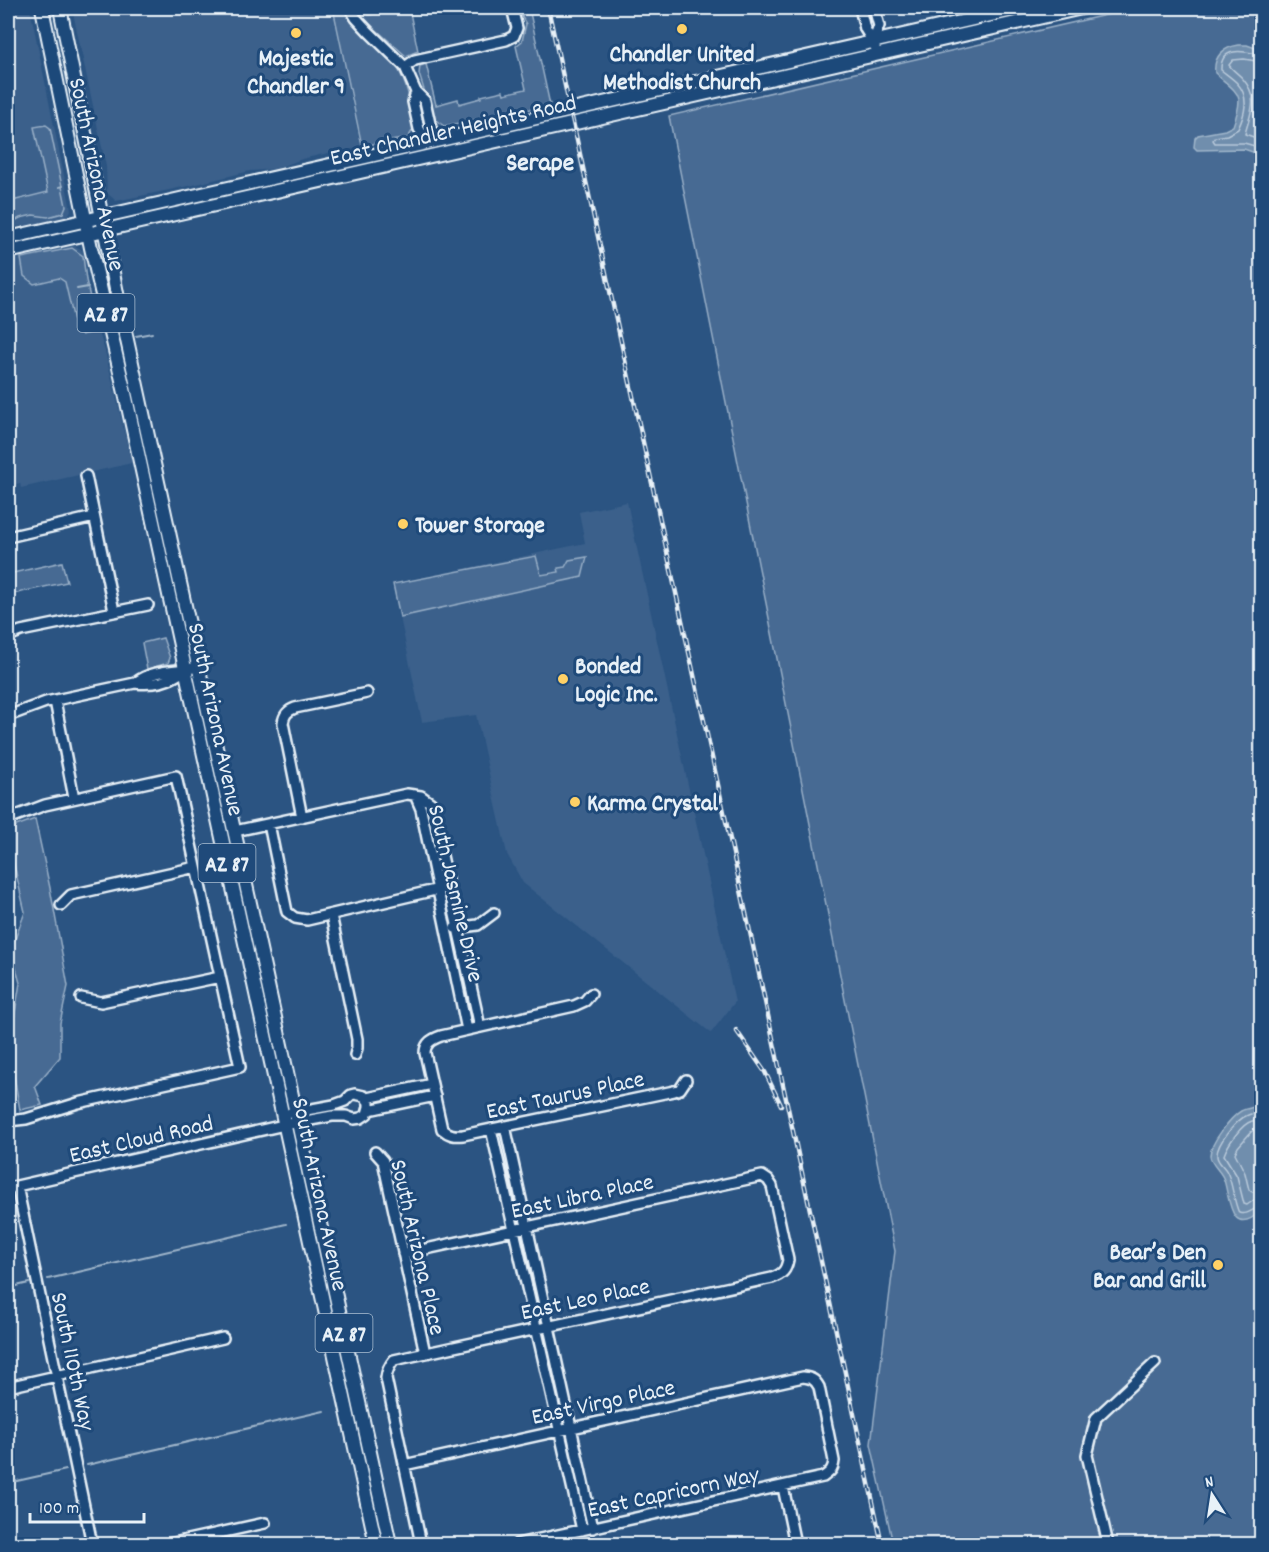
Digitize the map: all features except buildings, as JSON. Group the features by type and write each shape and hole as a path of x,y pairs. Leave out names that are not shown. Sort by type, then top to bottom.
{"main road":[{"name":"South Arizona Avenue","path":"42,8 88,233 376,1545"},
{"name":"South Arizona Avenue","path":"60,8 104,230 390,1545"},
{"name":"East Chandler Heights Road","path":"8,238 1022,8"},
{"name":"East Chandler Heights Road","path":"8,252 1082,8"},
{"path":"606,102 609,115"},
{"path":"135,440 149,437"}],"street":[{"path":"350,8 369,32 405,67 416,92 413,102 419,129 428,142"},
{"path":"405,67 417,59 506,40 514,36 517,28 512,8"},
{"path":"860,8 865,29 873,42 876,55"},
{"path":"873,42 879,27 874,8"},
{"path":"86,476 114,611"},
{"path":"8,537 94,517"},
{"path":"8,636 21,631 148,605"},
{"path":"8,717 38,705 135,683 146,675 199,667"},
{"path":"235,831 302,817 283,723 286,714 295,708 367,693"},
{"path":"55,701 74,798"},
{"path":"8,819 74,798 176,776 240,1067 78,1103 26,1119 8,1121"},
{"name":"South Jasmine Drive","path":"302,817 407,794 421,796 431,803 447,931 467,1030"},
{"path":"269,824 287,912 295,918 307,920 443,888"},
{"path":"61,905 71,895 196,867"},
{"name":"South Jasmine Drive","path":"443,888 459,927 480,1027"},
{"path":"447,931 478,925 494,913"},
{"path":"331,915 357,1040 355,1055"},
{"path":"81,998 101,1002 220,976"},
{"path":"369,1110 435,1096 425,1053 428,1043 433,1039 574,1006 585,1001 591,994"},
{"name":"East Taurus Place","path":"435,1096 442,1129 454,1136 674,1091 680,1089 686,1080"},
{"path":"367,1098 432,1084"},
{"path":"283,1120 334,1105 355,1094 360,1094 369,1102 369,1110 365,1116 358,1119 346,1116 298,1117"},
{"name":"East Cloud Road","path":"12,1187 283,1120"},
{"path":"505,1126 593,1528"},
{"path":"491,1130 582,1530"},
{"name":"South Arizona Place","path":"375,1152 383,1161 424,1353"},
{"name":"East Libra Place","path":"403,1254 762,1176 772,1186 789,1260 787,1268"},
{"name":"South 110th Way","path":"12,1187 57,1376 92,1545"},
{"name":"East Leo Place","path":"404,1465 386,1378 389,1365 394,1360 772,1278 780,1275 787,1268"},
{"path":"8,1387 224,1338"},
{"path":"1108,1545 1087,1455 1096,1418 1155,1363"},
{"name":"East Virgo Place","path":"404,1465 803,1377 816,1381 819,1387 834,1461 833,1468"},
{"path":"404,1465 421,1545"},
{"name":"East Capricorn Way","path":"517,1545 783,1487 823,1477 833,1468"},
{"path":"783,1487 795,1545"},
{"path":"169,1545 265,1522"}],"shaded area":[{"path":"8,8 30,8 71,210 64,219 8,228"},
{"path":"72,8 332,8 361,148 302,159 275,169 250,171 116,201 107,193 106,166"},
{"path":"333,8 344,8 354,25 397,67 406,88 415,126 408,138 362,146"},
{"path":"357,8 362,8 369,15 409,8 418,51 406,56 363,18"},
{"path":"519,8 529,8 550,105 444,126 433,118 419,74 420,66 426,64 436,105 458,99 459,104 503,91 504,94 526,89 516,46 522,41 526,24"},
{"path":"1136,8 1261,8 1261,1544 893,1544 871,1444 895,1251 669,116"},
{"path":"46,125 50,128 66,206 63,213 48,217 33,215 20,218 8,225 8,202 48,192 34,127"},
{"path":"75,246 85,255 86,280 132,463 21,488 20,483 8,486 8,261"},
{"path":"72,248 83,256 96,324 95,332 82,335 76,329 65,282 59,278 34,284 24,276 21,258"},
{"path":"627,502 735,1002 711,1033 523,883 507,854 476,715 422,722 393,584 585,543 579,512"},
{"path":"536,556 541,575 559,572 558,568 565,567 569,560 587,557 582,577 400,617 393,584"},
{"path":"62,562 67,582 8,595 8,574"},
{"path":"163,638 170,658 168,663 147,669 142,643"},
{"path":"35,819 68,986 60,1023 60,1057 35,1086 42,1105 20,1110 9,1048 20,983 11,950 25,912 8,839 8,829"}],"water":[{"path":"1239,45 1261,50 1261,155 1244,149 1197,150 1194,147 1195,138 1198,135 1225,130 1233,126 1239,106 1238,95 1215,73 1215,67 1218,57 1224,50"},
{"path":"1254,1107 1261,1109 1261,1211 1243,1221 1237,1219 1233,1213 1224,1180 1210,1156 1213,1144 1227,1124 1241,1111"}],"waterway":[{"path":"59,187 63,186"},
{"path":"77,289 88,287"},
{"path":"136,336 152,333"},
{"path":"48,1279 286,1224"},
{"path":"8,1288 29,1283"},
{"path":"87,1465 324,1411"},
{"path":"8,1483 66,1470"}],"railway":[{"path":"548,8 882,1544"},
{"path":"736,1030 765,1072 781,1105"}],"place":[{"name":"Chandler United Methodist Church","path":"682,29"},
{"name":"Majestic Chandler 9","path":"296,33"},
{"name":"Tower Storage","path":"403,524"},
{"name":"Bonded Logic Inc.","path":"563,679"},
{"name":"Karma Crystal","path":"575,802"},
{"name":"Bear’s Den Bar and Grill","path":"1218,1265"}],"district":[{"name":"Serape","path":"540,161"}]}
